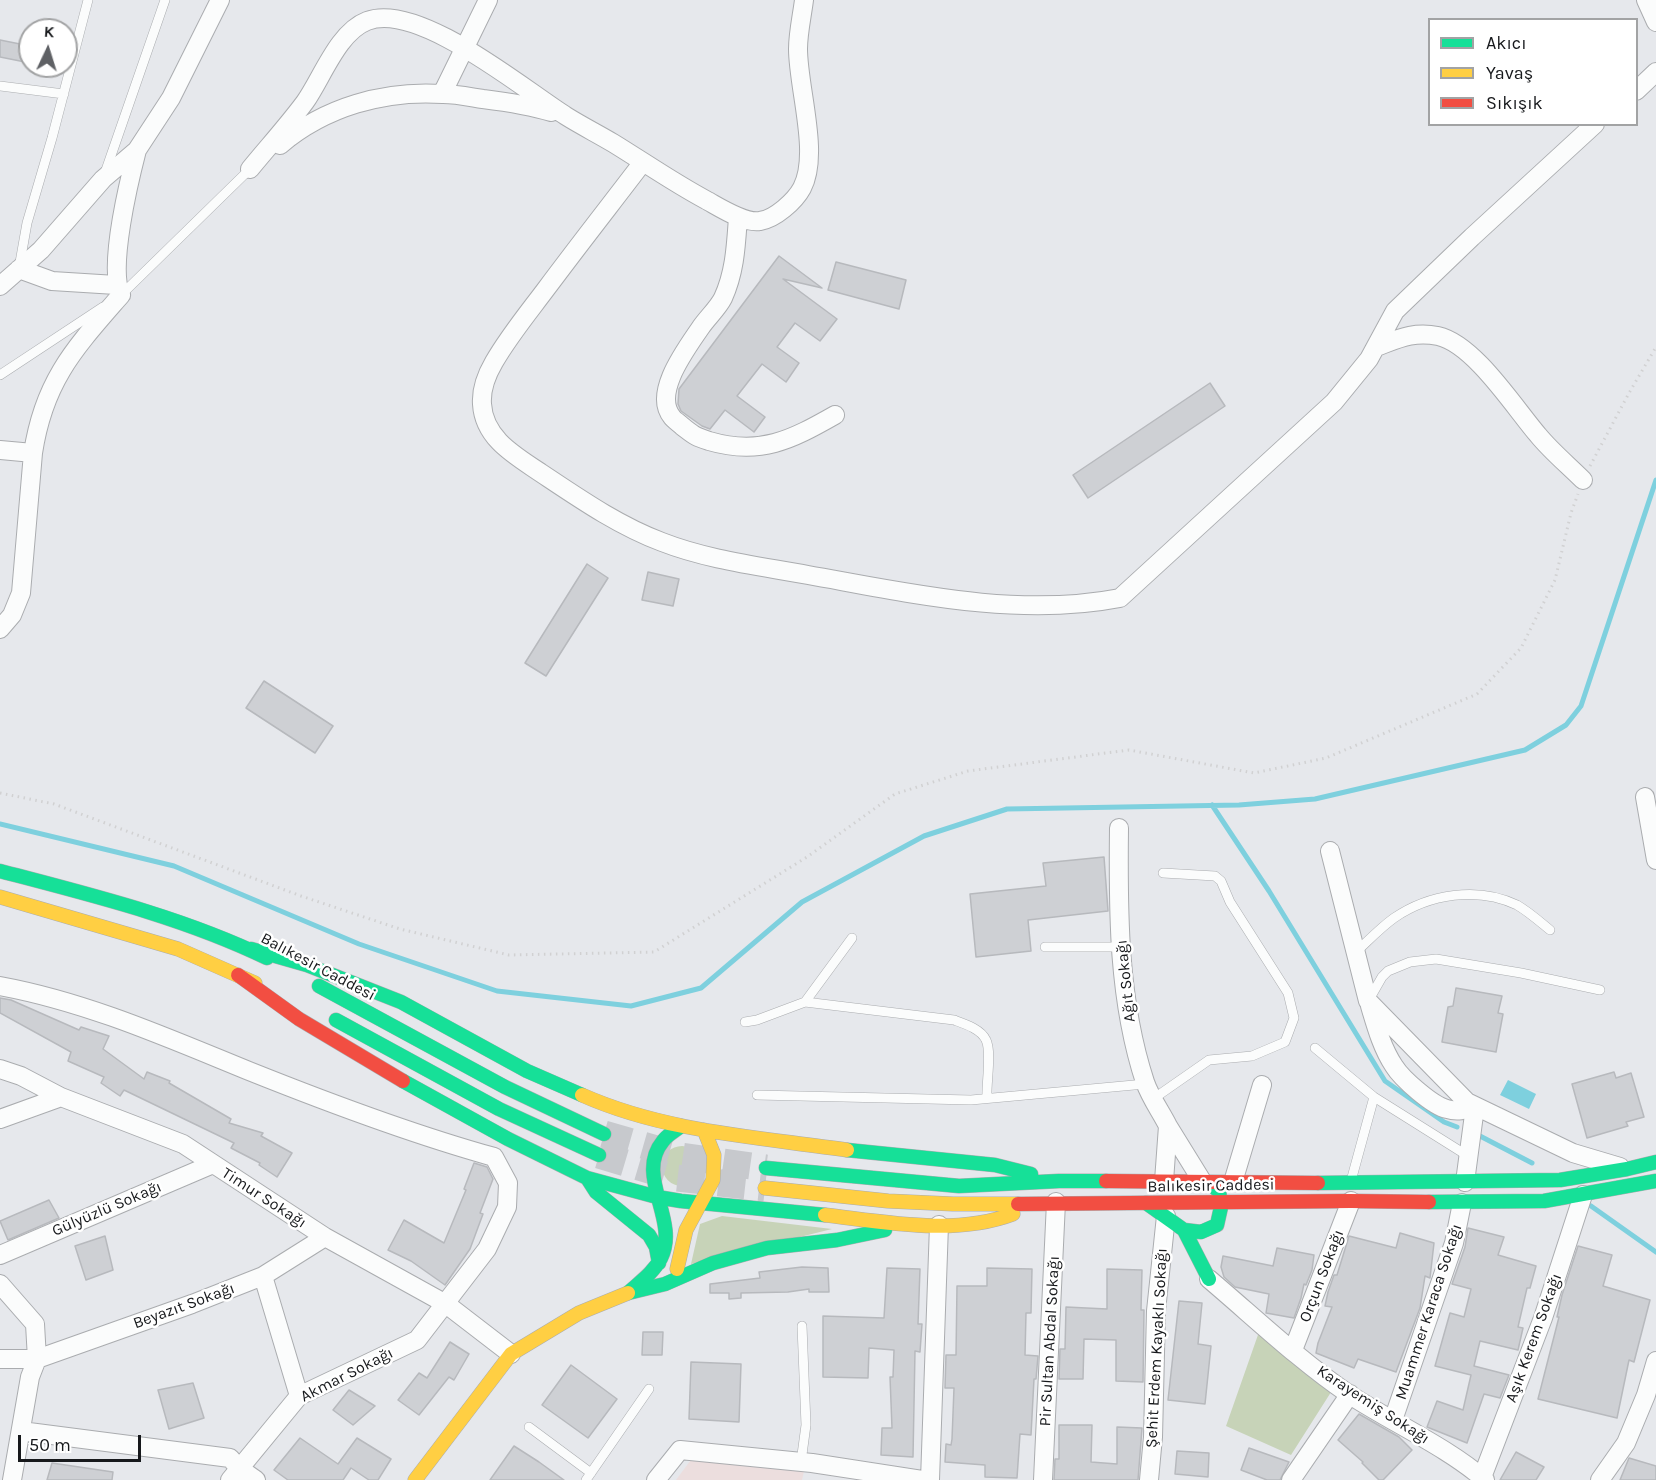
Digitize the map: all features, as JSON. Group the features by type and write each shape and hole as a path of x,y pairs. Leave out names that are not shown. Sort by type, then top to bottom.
{"main road":[{"name":"Balıkesir Caddesi","path":"0,871 185,924 251,949 505,1087 604,1134"},
{"path":"0,897 92,922 178,949 302,1005"},
{"path":"251,949 307,965 401,1002 527,1071 597,1102 641,1117 704,1130 876,1154 996,1165 1059,1181"},
{"path":"238,975 299,1019 402,1080 587,1178 657,1197 908,1225 973,1224 997,1220 1019,1212 1027,1205"},
{"path":"323,1015 500,1109 599,1155"},
{"path":"628,1293 659,1263 665,1249 667,1227 657,1197 653,1175 655,1152 667,1136 681,1126"},
{"path":"665,1284 677,1269 682,1242 693,1215 709,1190 714,1168 714,1155 704,1130"},
{"name":"Balıkesir Caddesi","path":"766,1168 959,1186 1059,1181 1351,1183 1560,1180 1656,1162"},
{"path":"587,1178 596,1192 649,1235 656,1247 659,1263"},
{"path":"1202,1181 1219,1190 1222,1203 1221,1215 1211,1247 1209,1279"},
{"name":"Balıkesir Caddesi","path":"765,1188 888,1201 1027,1205 1056,1202 1462,1203 1544,1201 1656,1181"},
{"path":"1146,1203 1184,1230 1209,1279"},
{"path":"416,1480 511,1354 579,1313 628,1293 665,1284 713,1263 767,1248 837,1240 908,1225"},
{"path":"1184,1230 1201,1232 1217,1225"}],"street":[{"path":"0,285 58,232 103,179 137,150 171,98 220,0"},
{"path":"442,94 488,0"},
{"path":"250,169 305,101 344,38 368,20 381,18 398,20 436,33 465,48 567,117 690,191 738,217 759,222 784,209 802,188 809,162 798,50 804,0"},
{"path":"1646,0 1656,22"},
{"path":"1638,89 1656,72"},
{"path":"250,169 311,122 349,106 389,96 442,94 517,103 567,117"},
{"path":"643,162 504,345 493,364 483,386 482,405 486,423 496,439 510,452 634,531 700,554 891,590 994,604 1088,604 1120,598 1334,402 1369,359 1395,311 1594,126"},
{"path":"0,629 12,615 21,593 33,453 41,418 55,380 118,290 123,210 137,150"},
{"path":"738,217 735,265 723,300 702,327 668,381 665,401 671,416 694,437 729,447 747,448 780,442 835,415"},
{"path":"19,269 52,281 118,290"},
{"path":"1376,347 1413,333 1439,336 1454,343 1481,365 1539,437 1583,480"},
{"path":"0,450 33,453"},
{"path":"1645,797 1656,860"},
{"name":"Ağıt Sokağı","path":"1119,828 1118,901 1128,1017 1149,1091 1202,1181"},
{"path":"1330,851 1368,1000 1382,1043 1394,1067 1415,1089 1446,1109 1461,1111 1474,1107"},
{"name":"Akmar Sokağı","path":"0,986 74,1005 118,1020 342,1107 450,1144 494,1156 508,1183 507,1207 487,1250 417,1340 299,1396 234,1474"},
{"path":"1368,1000 1474,1107 1573,1153 1627,1169"},
{"name":"Timur Sokağı","path":"0,1069 21,1076 61,1097 183,1144 325,1237 446,1304 511,1354"},
{"path":"1233,1182 1262,1085"},
{"path":"0,1119 61,1097"},
{"path":"1465,1182 1474,1107"},
{"path":"1164,1181 1168,1126"},
{"name":"Gülyüzlü Sokağı","path":"0,1255 213,1164"},
{"name":"Aşık Kerem Sokağı","path":"1483,1479 1543,1318 1583,1195"},
{"name":"Orçun Sokağı","path":"1293,1350 1350,1201"},
{"name":"Pir Sultan Abdal Sokağı","path":"1043,1480 1056,1202"},
{"name":"Muammer Karaca Sokağı","path":"1393,1420 1454,1243 1462,1203"},
{"name":"Şehit Erdem Kayaklı Sokağı","path":"1149,1480 1153,1437 1156,1311 1166,1216"},
{"path":"930,1480 939,1225"},
{"name":"Beyazıt Sokağı","path":"0,1359 37,1359 192,1304 263,1276 325,1237"},
{"path":"263,1276 299,1396"},
{"name":"Karayemiş Sokağı","path":"1209,1279 1293,1350 1350,1394 1483,1479"},
{"path":"0,1284 35,1324 37,1359 30,1377 12,1480"},
{"path":"1600,1480 1626,1443 1646,1395 1656,1361"},
{"path":"1292,1480 1350,1394"},
{"path":"21,1431 230,1458 234,1474 256,1480"},
{"path":"656,1480 680,1450 808,1468 922,1480"}],"lane":[{"path":"19,269 27,223 88,0"},
{"path":"103,179 165,0"},
{"path":"0,86 64,94"},
{"path":"0,375 118,290 250,169"},
{"path":"757,1095 971,1100 1066,1093 1149,1091 1209,1060 1252,1056 1285,1042 1294,1018 1288,993 1230,902 1221,881 1215,876 1163,873"},
{"path":"1356,952 1393,919 1406,911 1434,900 1460,895 1483,895 1504,900 1529,912 1550,930"},
{"path":"805,1002 852,938"},
{"path":"1045,947 1122,947"},
{"path":"1368,1000 1388,971 1410,962 1436,959 1510,971 1600,990"},
{"path":"745,1022 757,1020 805,1002 954,1020 976,1030 986,1040 987,1098"},
{"path":"1315,1048 1374,1097 1468,1156"},
{"path":"1351,1183 1374,1097"},
{"path":"802,1326 808,1468"},
{"path":"529,1427 588,1476 649,1389"}],"path":[{"path":"0,793 54,804 301,896 400,929 498,953 508,955 654,952 807,857 895,794 968,771 1129,750 1254,774 1326,758 1477,694 1521,648 1526,639 1555,580 1571,513 1583,480 1656,347"}],"shaded area":[{"path":"693,1457 804,1471 802,1480 676,1480"}],"green space":[{"path":"682,1146 696,1152 702,1166 696,1180 682,1186 668,1180 662,1166 668,1152"},
{"path":"722,1216 832,1229 691,1264 700,1224"},
{"path":"1259,1332 1333,1389 1291,1455 1226,1426"}],"water":[{"path":"1508,1080 1536,1094 1529,1109 1500,1095"}],"building":[{"path":"0,40 18,44 18,61 0,57"},
{"path":"779,256 822,288 783,279 837,319 820,341 795,323 777,347 799,363 786,382 762,364 737,396 765,417 754,432 725,410 710,429 702,426 681,411 678,404 679,389"},
{"path":"836,262 906,280 899,309 828,290"},
{"path":"1210,383 1225,406 1088,498 1073,475"},
{"path":"587,564 608,578 546,676 525,663"},
{"path":"648,572 679,579 673,606 642,600"},
{"path":"264,681 333,726 315,753 246,708"},
{"path":"1104,857 1108,911 1028,920 1031,951 976,957 970,894 1046,886 1043,863"},
{"path":"1456,988 1502,996 1498,1013 1503,1014 1496,1052 1442,1042 1448,1007 1453,1006"},
{"path":"0,998 11,1000 79,1030 81,1027 109,1036 103,1049 144,1079 147,1072 170,1081 169,1083 231,1119 229,1123 263,1133 261,1136 292,1153 277,1177 259,1165 260,1163 231,1148 234,1143 124,1090 120,1096 101,1083 104,1077 68,1061 71,1052 0,1013"},
{"path":"1614,1072 1616,1078 1631,1073 1644,1117 1626,1122 1628,1126 1587,1138 1572,1084"},
{"path":"474,1163 487,1167 493,1179 470,1249 445,1285 411,1261 388,1250 404,1220 444,1243 466,1190 464,1189"},
{"path":"49,1200 59,1218 8,1240 0,1221"},
{"path":"1468,1228 1504,1237 1498,1255 1536,1266 1530,1288 1527,1288 1518,1327 1523,1328 1518,1350 1480,1341 1474,1366 1509,1375 1500,1398 1484,1394 1467,1443 1427,1427 1437,1401 1463,1410 1471,1375 1435,1366 1450,1313 1464,1317 1471,1289 1452,1284 1465,1247"},
{"path":"1400,1233 1434,1243 1430,1278 1425,1276 1420,1308 1396,1372 1358,1359 1354,1368 1316,1353 1332,1307 1325,1306 1328,1292 1334,1275 1337,1275 1349,1236 1396,1248"},
{"path":"105,1236 113,1270 86,1280 75,1246"},
{"path":"1578,1246 1612,1255 1603,1286 1650,1300 1634,1362 1629,1360 1617,1418 1538,1399 1559,1317 1557,1317 1562,1295"},
{"path":"1277,1248 1314,1255 1312,1270 1306,1285 1304,1284 1294,1318 1266,1313 1269,1294 1235,1287 1224,1277 1221,1267 1223,1256 1273,1266"},
{"path":"802,1267 828,1268 829,1292 809,1292 809,1289 741,1293 741,1298 729,1299 729,1293 710,1293 710,1284 760,1278 759,1272"},
{"path":"887,1268 920,1269 918,1324 922,1324 920,1352 915,1351 913,1457 881,1455 882,1428 892,1428 890,1377 893,1377 894,1350 869,1348 868,1378 823,1377 823,1316 884,1318"},
{"path":"987,1268 1032,1269 1031,1313 1026,1313 1025,1355 1038,1356 1036,1379 1034,1379 1031,1435 1020,1434 1017,1478 985,1477 985,1465 945,1462 946,1444 951,1445 952,1439 954,1388 945,1388 946,1355 956,1355 957,1286 987,1286"},
{"path":"1107,1269 1142,1270 1143,1382 1116,1381 1116,1340 1084,1339 1083,1379 1059,1379 1060,1349 1065,1349 1066,1307 1107,1309"},
{"path":"1179,1301 1202,1303 1198,1344 1211,1346 1205,1404 1168,1400"},
{"path":"643,1332 663,1332 662,1355 642,1355"},
{"path":"450,1342 469,1354 454,1380 449,1377 419,1415 398,1400 419,1373 427,1378"},
{"path":"691,1362 741,1364 739,1422 689,1419"},
{"path":"571,1365 617,1399 588,1438 542,1405"},
{"path":"193,1383 204,1418 169,1429 158,1390"},
{"path":"349,1390 375,1406 353,1425 333,1410"},
{"path":"1359,1414 1399,1437 1412,1450 1383,1480 1379,1480 1338,1440"},
{"path":"1059,1425 1092,1425 1091,1462 1117,1464 1117,1427 1142,1428 1138,1480 1054,1480 1055,1459 1059,1459"},
{"path":"300,1438 338,1464 357,1438 391,1459 378,1480 369,1480 351,1468 343,1480 288,1480 274,1470"},
{"path":"514,1446 539,1462 564,1480 490,1480"},
{"path":"1249,1448 1289,1462 1280,1480 1267,1480 1241,1470"},
{"path":"1177,1451 1209,1453 1208,1477 1175,1474"},
{"path":"1516,1452 1544,1467 1536,1480 1500,1480"},
{"path":"1629,1458 1656,1466 1656,1480 1620,1480"},
{"path":"52,1463 113,1472 112,1480 47,1480"}],"waterway":[{"path":"0,824 174,866 359,944 497,991 631,1006 701,988 802,902 924,836 1007,809 1239,805 1315,799 1525,750 1566,725 1581,706 1656,480"},
{"path":"1212,805 1269,891 1385,1081 1444,1122 1457,1127"},
{"path":"1480,1136 1532,1163"},
{"path":"1591,1206 1656,1252"}],"tunnel":[{"path":"604,1134 681,1156 766,1168"},
{"path":"599,1155 676,1178 765,1188"}],"traffic: fast":[{"path":"0,871 102,898 169,919 235,943 267,958"},
{"path":"251,949 307,965 401,1002 527,1071 582,1095"},
{"path":"319,986 505,1087 604,1134"},
{"path":"336,1020 499,1109 599,1155"},
{"path":"403,1081 508,1139 587,1178 657,1197 681,1201 825,1215"},
{"path":"629,1292 651,1272 661,1258 665,1243 665,1229 653,1169 655,1155 663,1141 681,1126"},
{"path":"847,1150 995,1165 1031,1174"},
{"path":"1318,1183 1560,1180 1656,1162"},
{"path":"766,1168 959,1186 1106,1181"},
{"path":"587,1178 596,1192 649,1235 656,1247 659,1263"},
{"path":"1429,1202 1544,1201 1656,1181"},
{"path":"1184,1230 1201,1232 1217,1225 1221,1207 1219,1190 1216,1189"},
{"path":"1146,1203 1184,1230 1209,1279"},
{"path":"628,1293 665,1284 713,1263 767,1248 837,1240 885,1230"}],"traffic: slow":[{"path":"0,897 178,949 255,983"},
{"path":"582,1095 646,1117 712,1132 847,1150"},
{"path":"677,1269 686,1230 713,1180 714,1155 704,1130"},
{"path":"765,1188 888,1201 1018,1204"},
{"path":"825,1215 896,1224 944,1226 991,1221 1013,1214"},
{"path":"415,1480 511,1354 579,1313 628,1293"}],"traffic: jam":[{"path":"238,975 299,1019 403,1081"},
{"path":"1106,1181 1318,1183"},
{"path":"1018,1204 1429,1202"}]}
